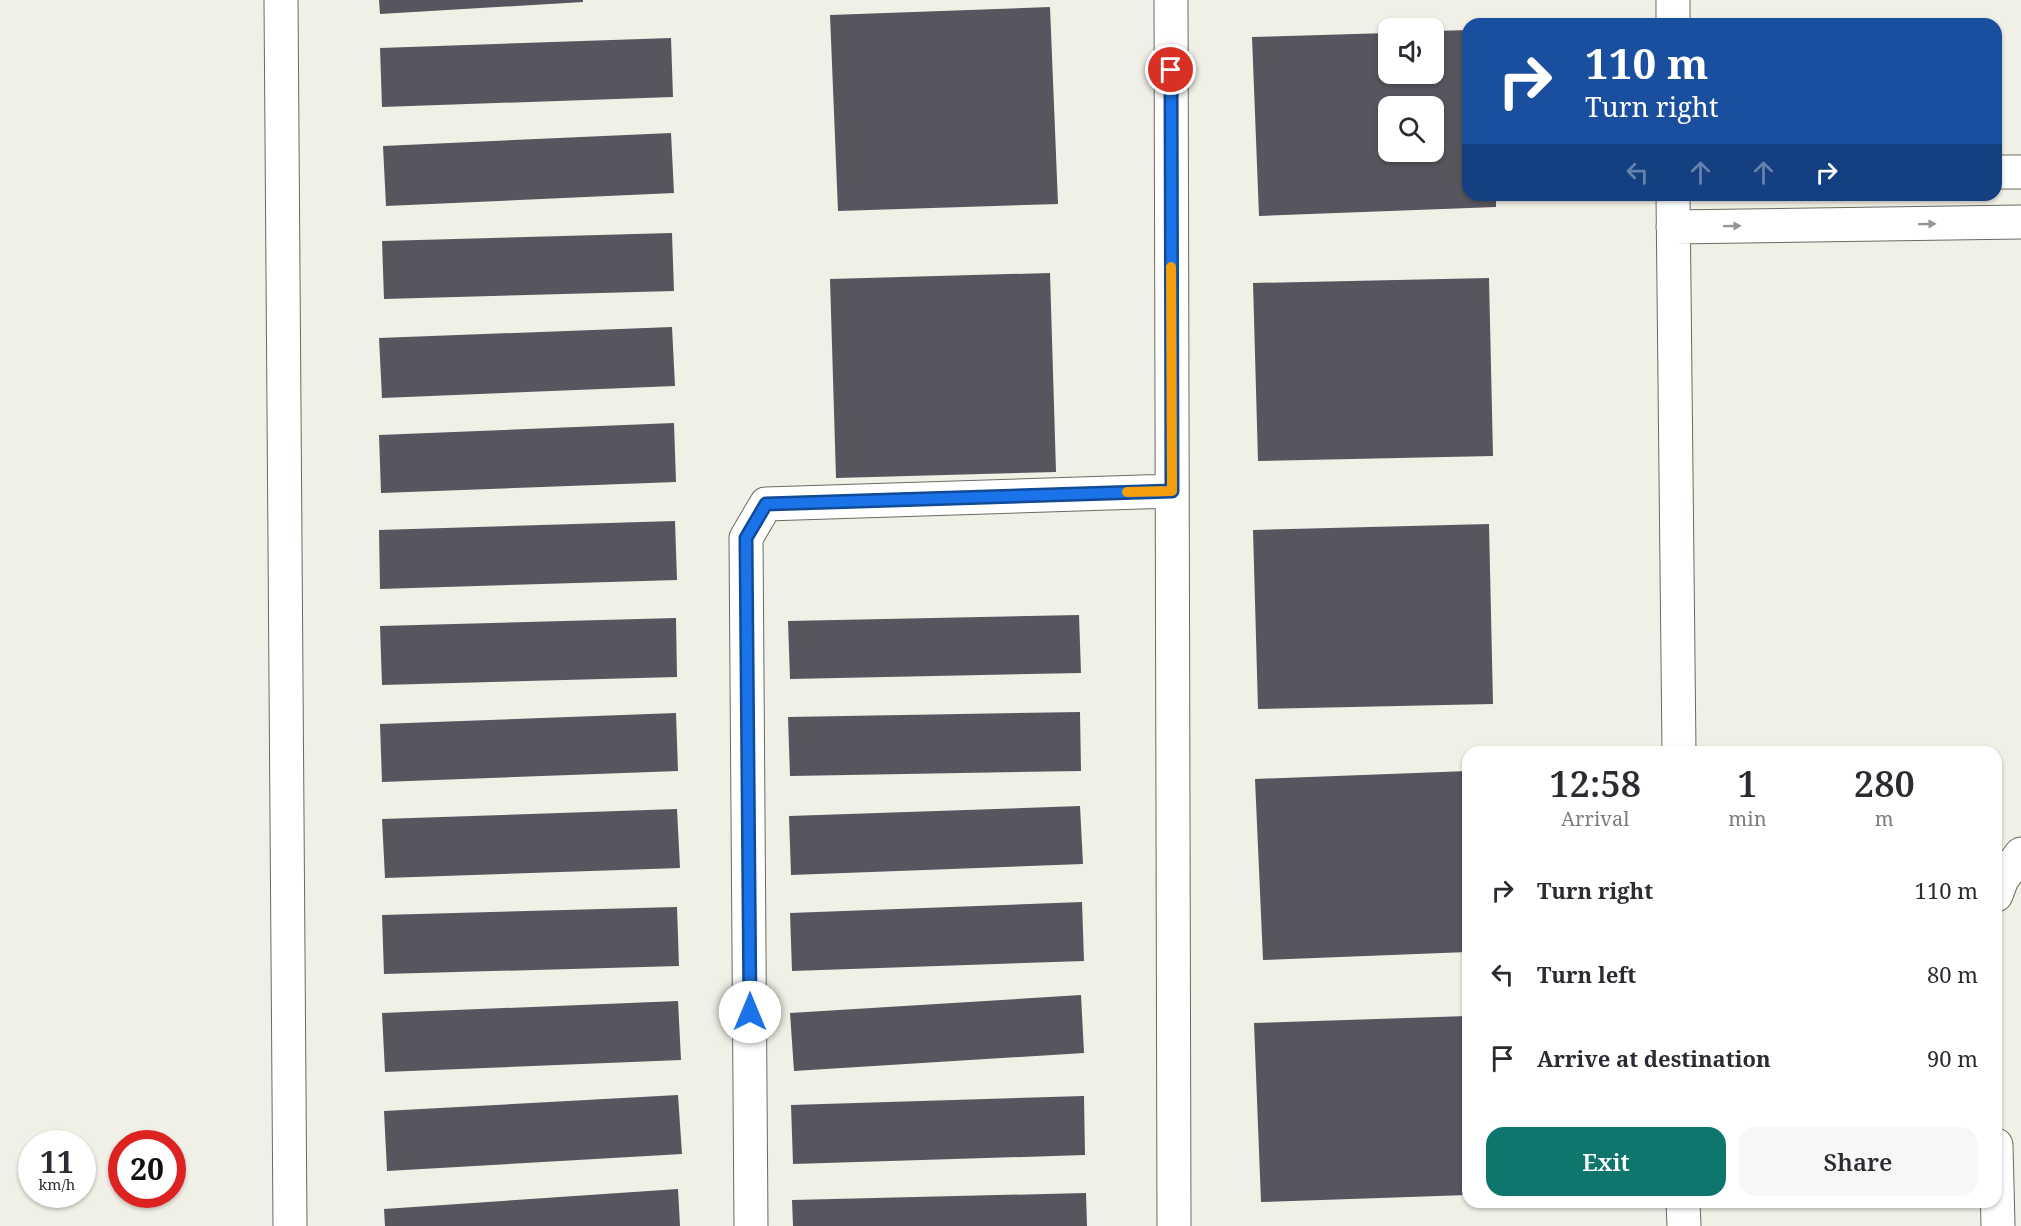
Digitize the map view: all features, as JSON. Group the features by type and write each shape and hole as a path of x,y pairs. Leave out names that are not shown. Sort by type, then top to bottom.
{"street":[{"path":"281,0 290,1226"},
{"path":"1170,0 1174,1226"},
{"path":"1673,0 1673,18"},
{"path":"2002,172 2021,172"},
{"path":"1679,746 1673,211 2021,222"},
{"path":"751,1226 746,538 766,504 1172,491"},
{"path":"2002,879 2021,854"},
{"path":"1683,1208 1684,1226"},
{"path":"1998,1208 1998,1226"}],"building":[{"path":"379,0 583,0 583,2 380,14"},
{"path":"1050,7 1058,204 838,211 830,15"},
{"path":"1462,30 1462,201 1496,201 1496,207 1259,216 1252,37 1378,33 1378,84 1444,84 1444,31"},
{"path":"671,38 673,97 382,107 380,48"},
{"path":"671,133 674,193 386,206 383,146"},
{"path":"672,233 674,291 384,299 382,241"},
{"path":"1050,273 1056,472 836,478 830,279"},
{"path":"1489,278 1493,456 1258,461 1253,283"},
{"path":"672,327 675,386 382,398 379,338"},
{"path":"674,423 676,482 381,493 379,435"},
{"path":"675,521 677,580 380,589 379,530"},
{"path":"1489,524 1493,704 1258,709 1253,530"},
{"path":"1079,615 1081,673 790,679 788,621"},
{"path":"676,618 677,677 382,685 380,626"},
{"path":"1080,712 1081,771 790,776 788,717"},
{"path":"676,713 678,771 382,782 380,724"},
{"path":"1462,771 1462,952 1263,960 1255,779"},
{"path":"1080,806 1083,864 791,875 789,816"},
{"path":"677,809 680,868 385,878 382,819"},
{"path":"1082,902 1084,961 792,971 790,913"},
{"path":"677,907 679,966 384,974 382,915"},
{"path":"1081,995 1084,1053 794,1071 790,1013"},
{"path":"678,1001 681,1060 385,1072 382,1013"},
{"path":"1462,1016 1462,1195 1261,1202 1254,1023"},
{"path":"678,1095 682,1154 387,1171 384,1111"},
{"path":"1084,1096 1085,1155 793,1164 791,1105"},
{"path":"678,1189 680,1226 385,1226 384,1209"},
{"path":"1086,1193 1087,1226 793,1226 792,1200"}],"slow traffic":[{"path":"1127,492 1172,491 1171,267"}],"route":[{"path":"750,1012 746,538 766,504 1172,491 1171,70"}]}
